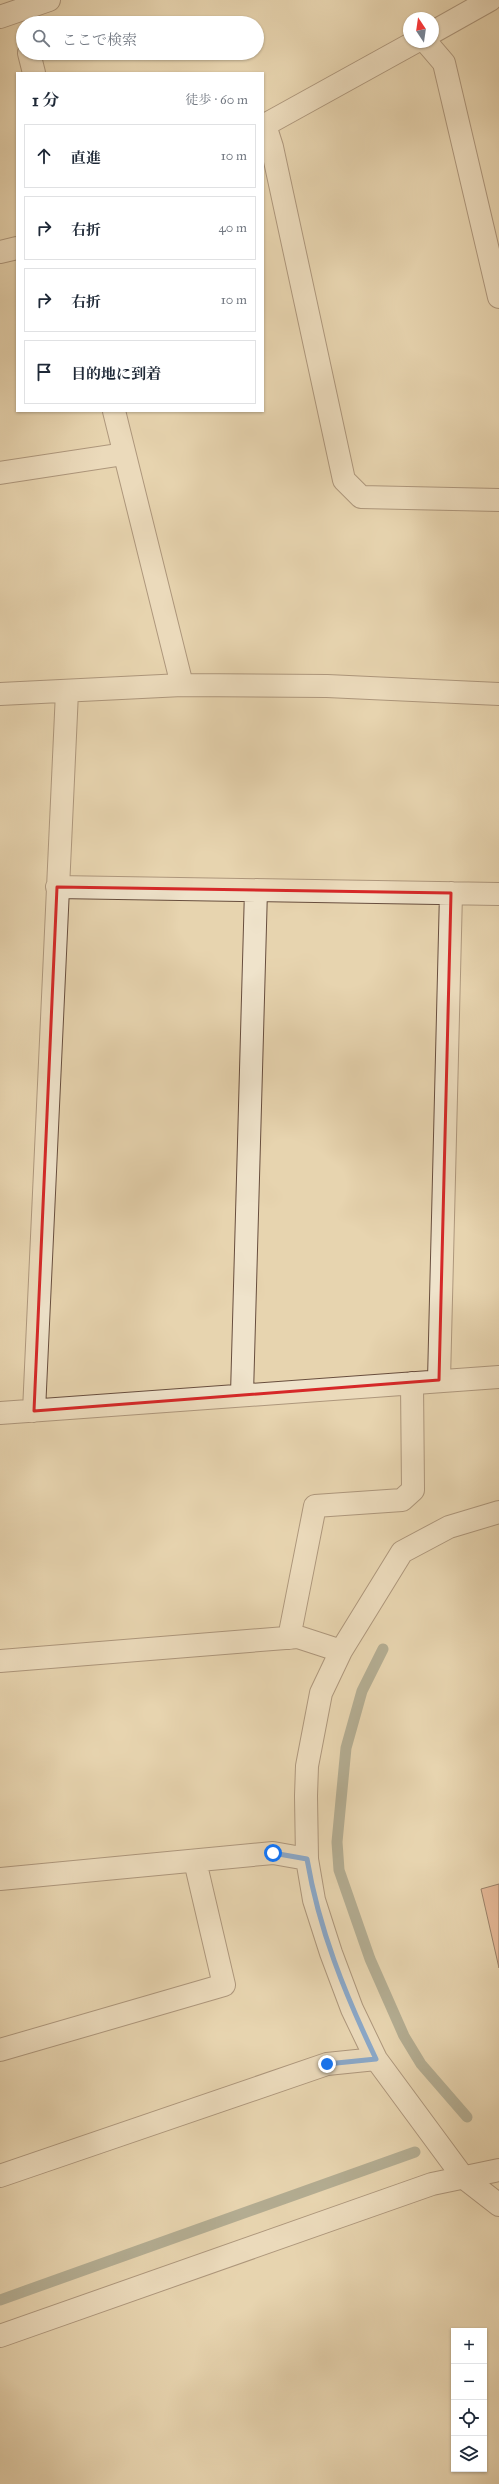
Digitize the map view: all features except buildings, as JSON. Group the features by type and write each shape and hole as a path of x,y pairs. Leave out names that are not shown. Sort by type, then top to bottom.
{"street":[{"path":"15,14 49,0"},
{"path":"439,29 490,0"},
{"path":"403,48 264,126 272,147 344,480 361,497 499,500"},
{"path":"431,48 444,63 499,297"},
{"path":"31,60 34,72"},
{"path":"0,252 16,248"},
{"path":"114,412 182,685"},
{"path":"0,472 124,454"},
{"path":"0,694 67,692 182,685 328,686 499,694"},
{"path":"34,1410 67,692"},
{"path":"57,887 499,894"},
{"path":"242,1394 256,890"},
{"path":"438,1380 451,893"},
{"path":"0,1413 438,1380 499,1378"},
{"path":"289,1638 315,1506 402,1500 413,1490 412,1383"},
{"path":"499,1512 449,1527 402,1552 341,1652 321,1693 307,1766 307,1859 314,1900 330,1954 352,2009 376,2059 463,2177 499,2205"},
{"path":"0,1661 298,1637 341,1652"},
{"path":"0,1879 273,1853 307,1859"},
{"path":"0,2050 224,1985 195,1861"},
{"path":"0,2176 327,2064 376,2059"},
{"path":"0,2336 432,2184 499,2170"}],"highlighted area":[{"path":"57,887 451,893 439,1380 34,1411"}],"waterway":[{"path":"383,1649 362,1691 346,1748 337,1842 339,1870 370,1959 404,2036 421,2064 467,2117"},
{"path":"0,2300 415,2152"}],"route":[{"path":"273,1853 307,1859 314,1900 330,1954 352,2009 376,2059 327,2064"}]}
